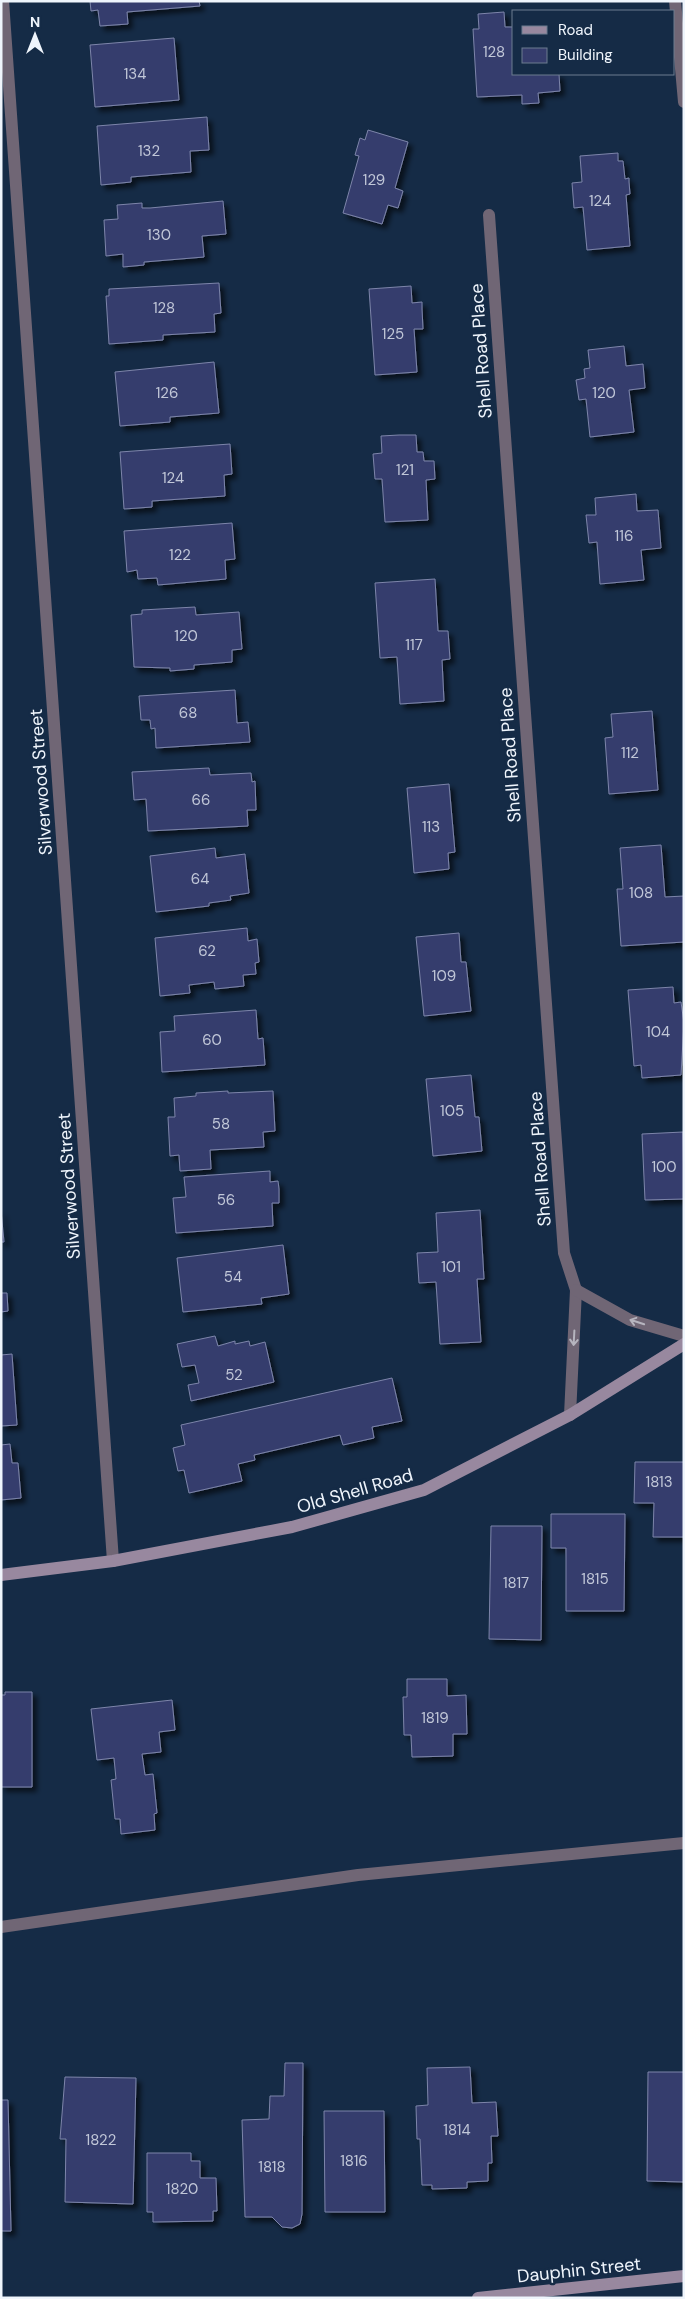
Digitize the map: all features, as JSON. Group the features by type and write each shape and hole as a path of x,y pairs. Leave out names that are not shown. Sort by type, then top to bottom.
{"street":[{"name":"Silverwood Street","path":"3,1 113,1560"},
{"path":"675,1 684,102"},
{"name":"Shell Road Place","path":"489,216 564,1253 576,1290 570,1415"},
{"path":"576,1290 630,1320 684,1336"},
{"name":"Old Shell Road","path":"1,1575 113,1560 292,1527 424,1490 570,1415 684,1344"},
{"path":"1,1927 358,1875 684,1842"},
{"name":"Dauphin Street","path":"478,2298 684,2276"}],"building":[{"path":"90,1 199,1 200,6 127,12 128,24 100,26 98,10 91,11"},
{"path":"504,12 505,27 512,27 512,75 559,75 560,91 538,93 539,103 522,104 522,95 477,97 473,29 479,29 478,14"},
{"path":"174,38 179,100 95,107 90,45"},
{"path":"207,117 209,150 190,151 191,172 131,177 131,182 101,185 97,126"},
{"path":"368,130 408,142 395,188 403,191 398,208 388,205 382,224 343,213 359,156 355,155 360,138 365,140"},
{"path":"618,153 618,161 623,161 625,179 629,178 630,194 626,195 630,246 587,250 583,207 574,208 572,183 582,182 580,156"},
{"path":"223,201 226,234 202,236 204,257 144,262 144,265 123,267 123,254 106,256 104,220 118,219 117,205 142,203 142,208 150,208"},
{"path":"219,283 221,313 214,314 215,332 163,335 163,340 109,344 106,296 109,296 109,289"},
{"path":"411,286 412,303 422,302 423,329 414,329 417,372 375,375 369,289"},
{"path":"624,346 626,366 643,364 645,388 629,390 634,432 590,437 586,399 579,400 576,380 585,378 584,369 590,368 588,350"},
{"path":"214,362 219,413 170,417 170,422 120,426 115,372"},
{"path":"416,435 417,452 423,452 424,461 434,461 435,479 426,480 428,520 385,522 382,479 375,479 373,454 382,453 381,436"},
{"path":"230,444 232,474 224,475 225,496 152,501 152,507 124,509 120,452"},
{"path":"636,494 637,511 658,510 661,548 641,550 644,580 600,584 597,542 589,543 586,515 596,515 595,498"},
{"path":"232,523 235,559 225,560 226,579 158,585 157,578 138,579 137,570 127,572 124,531"},
{"path":"435,579 438,631 448,631 450,659 442,660 444,701 400,704 397,657 380,658 375,583"},
{"path":"195,607 196,615 239,612 242,649 232,650 232,662 194,665 194,669 170,671 170,668 134,667 131,615 142,614 142,610"},
{"path":"235,690 237,723 248,722 250,742 156,748 155,728 151,729 150,720 141,720 139,696"},
{"path":"652,711 658,790 609,794 605,738 613,737 611,714"},
{"path":"209,768 210,775 251,773 252,782 255,781 256,810 247,810 248,826 148,831 146,799 134,800 132,772"},
{"path":"449,784 455,852 448,853 449,869 414,873 407,788"},
{"path":"661,845 665,897 684,896 684,942 621,946 617,889 623,889 620,848"},
{"path":"215,848 216,858 245,854 249,893 230,896 231,900 209,903 209,906 156,912 150,856"},
{"path":"247,928 248,941 257,939 259,962 255,963 256,974 243,975 244,986 215,989 214,982 189,985 190,993 160,996 155,938"},
{"path":"459,933 461,962 466,962 471,1011 424,1016 416,937"},
{"path":"673,987 674,1003 681,1002 684,1023 681,1075 642,1078 641,1065 634,1066 628,990"},
{"path":"256,1010 258,1039 263,1038 265,1065 162,1072 160,1032 175,1031 174,1016"},
{"path":"471,1075 475,1117 479,1117 482,1151 433,1156 426,1079"},
{"path":"228,1091 228,1093 273,1091 275,1131 263,1132 264,1147 210,1150 211,1169 180,1171 179,1155 170,1156 168,1117 175,1117 174,1098 196,1096 196,1093"},
{"path":"683,1132 684,1199 645,1200 642,1134"},
{"path":"270,1171 270,1182 278,1181 279,1189 279,1203 272,1203 273,1226 176,1233 173,1198 186,1197 184,1177"},
{"path":"480,1210 484,1279 477,1279 481,1342 440,1344 436,1282 419,1283 417,1253 438,1252 436,1213"},
{"path":"1,1211 4,1242 1,1242"},
{"path":"283,1245 289,1294 261,1298 262,1304 183,1312 177,1258"},
{"path":"1,1293 7,1293 8,1311 1,1312"},
{"path":"215,1336 218,1346 235,1341 235,1344 249,1341 250,1346 265,1342 274,1382 191,1401 188,1385 199,1383 195,1365 182,1367 177,1344"},
{"path":"12,1354 17,1425 1,1426 1,1355"},
{"path":"392,1378 402,1421 372,1427 374,1438 343,1445 340,1435 254,1455 255,1460 238,1464 242,1481 189,1493 184,1470 178,1471 173,1448 185,1445 181,1425"},
{"path":"10,1444 12,1463 18,1463 21,1498 1,1500 1,1445"},
{"path":"635,1462 684,1462 684,1537 653,1537 654,1503 634,1503"},
{"path":"551,1514 625,1514 624,1611 566,1611 566,1548 551,1548"},
{"path":"491,1526 542,1526 541,1640 489,1639"},
{"path":"407,1679 447,1679 447,1696 466,1695 467,1734 453,1734 453,1756 412,1757 411,1735 404,1735 403,1697 407,1697"},
{"path":"5,1692 32,1692 32,1787 1,1787 1,1695 5,1695"},
{"path":"172,1700 175,1730 159,1732 161,1752 142,1754 145,1775 153,1774 157,1813 154,1814 155,1830 121,1834 120,1819 115,1819 111,1780 116,1779 114,1758 97,1760 91,1709"},
{"path":"285,2063 303,2063 302,2214 300,2224 292,2228 282,2227 272,2217 245,2217 242,2120 269,2119 270,2096 284,2096"},
{"path":"470,2067 472,2103 496,2102 498,2136 491,2136 492,2163 488,2163 488,2181 467,2182 467,2188 432,2189 432,2185 422,2185 420,2139 417,2139 416,2106 428,2105 427,2068"},
{"path":"648,2072 684,2072 684,2182 647,2181"},
{"path":"65,2077 136,2078 133,2204 65,2202 66,2139 60,2139"},
{"path":"1,2100 8,2100 11,2231 1,2231"},
{"path":"324,2111 384,2111 385,2212 325,2212"},
{"path":"147,2153 191,2153 191,2161 200,2161 200,2178 216,2178 217,2211 213,2211 213,2221 153,2222 153,2212 147,2212"}]}
